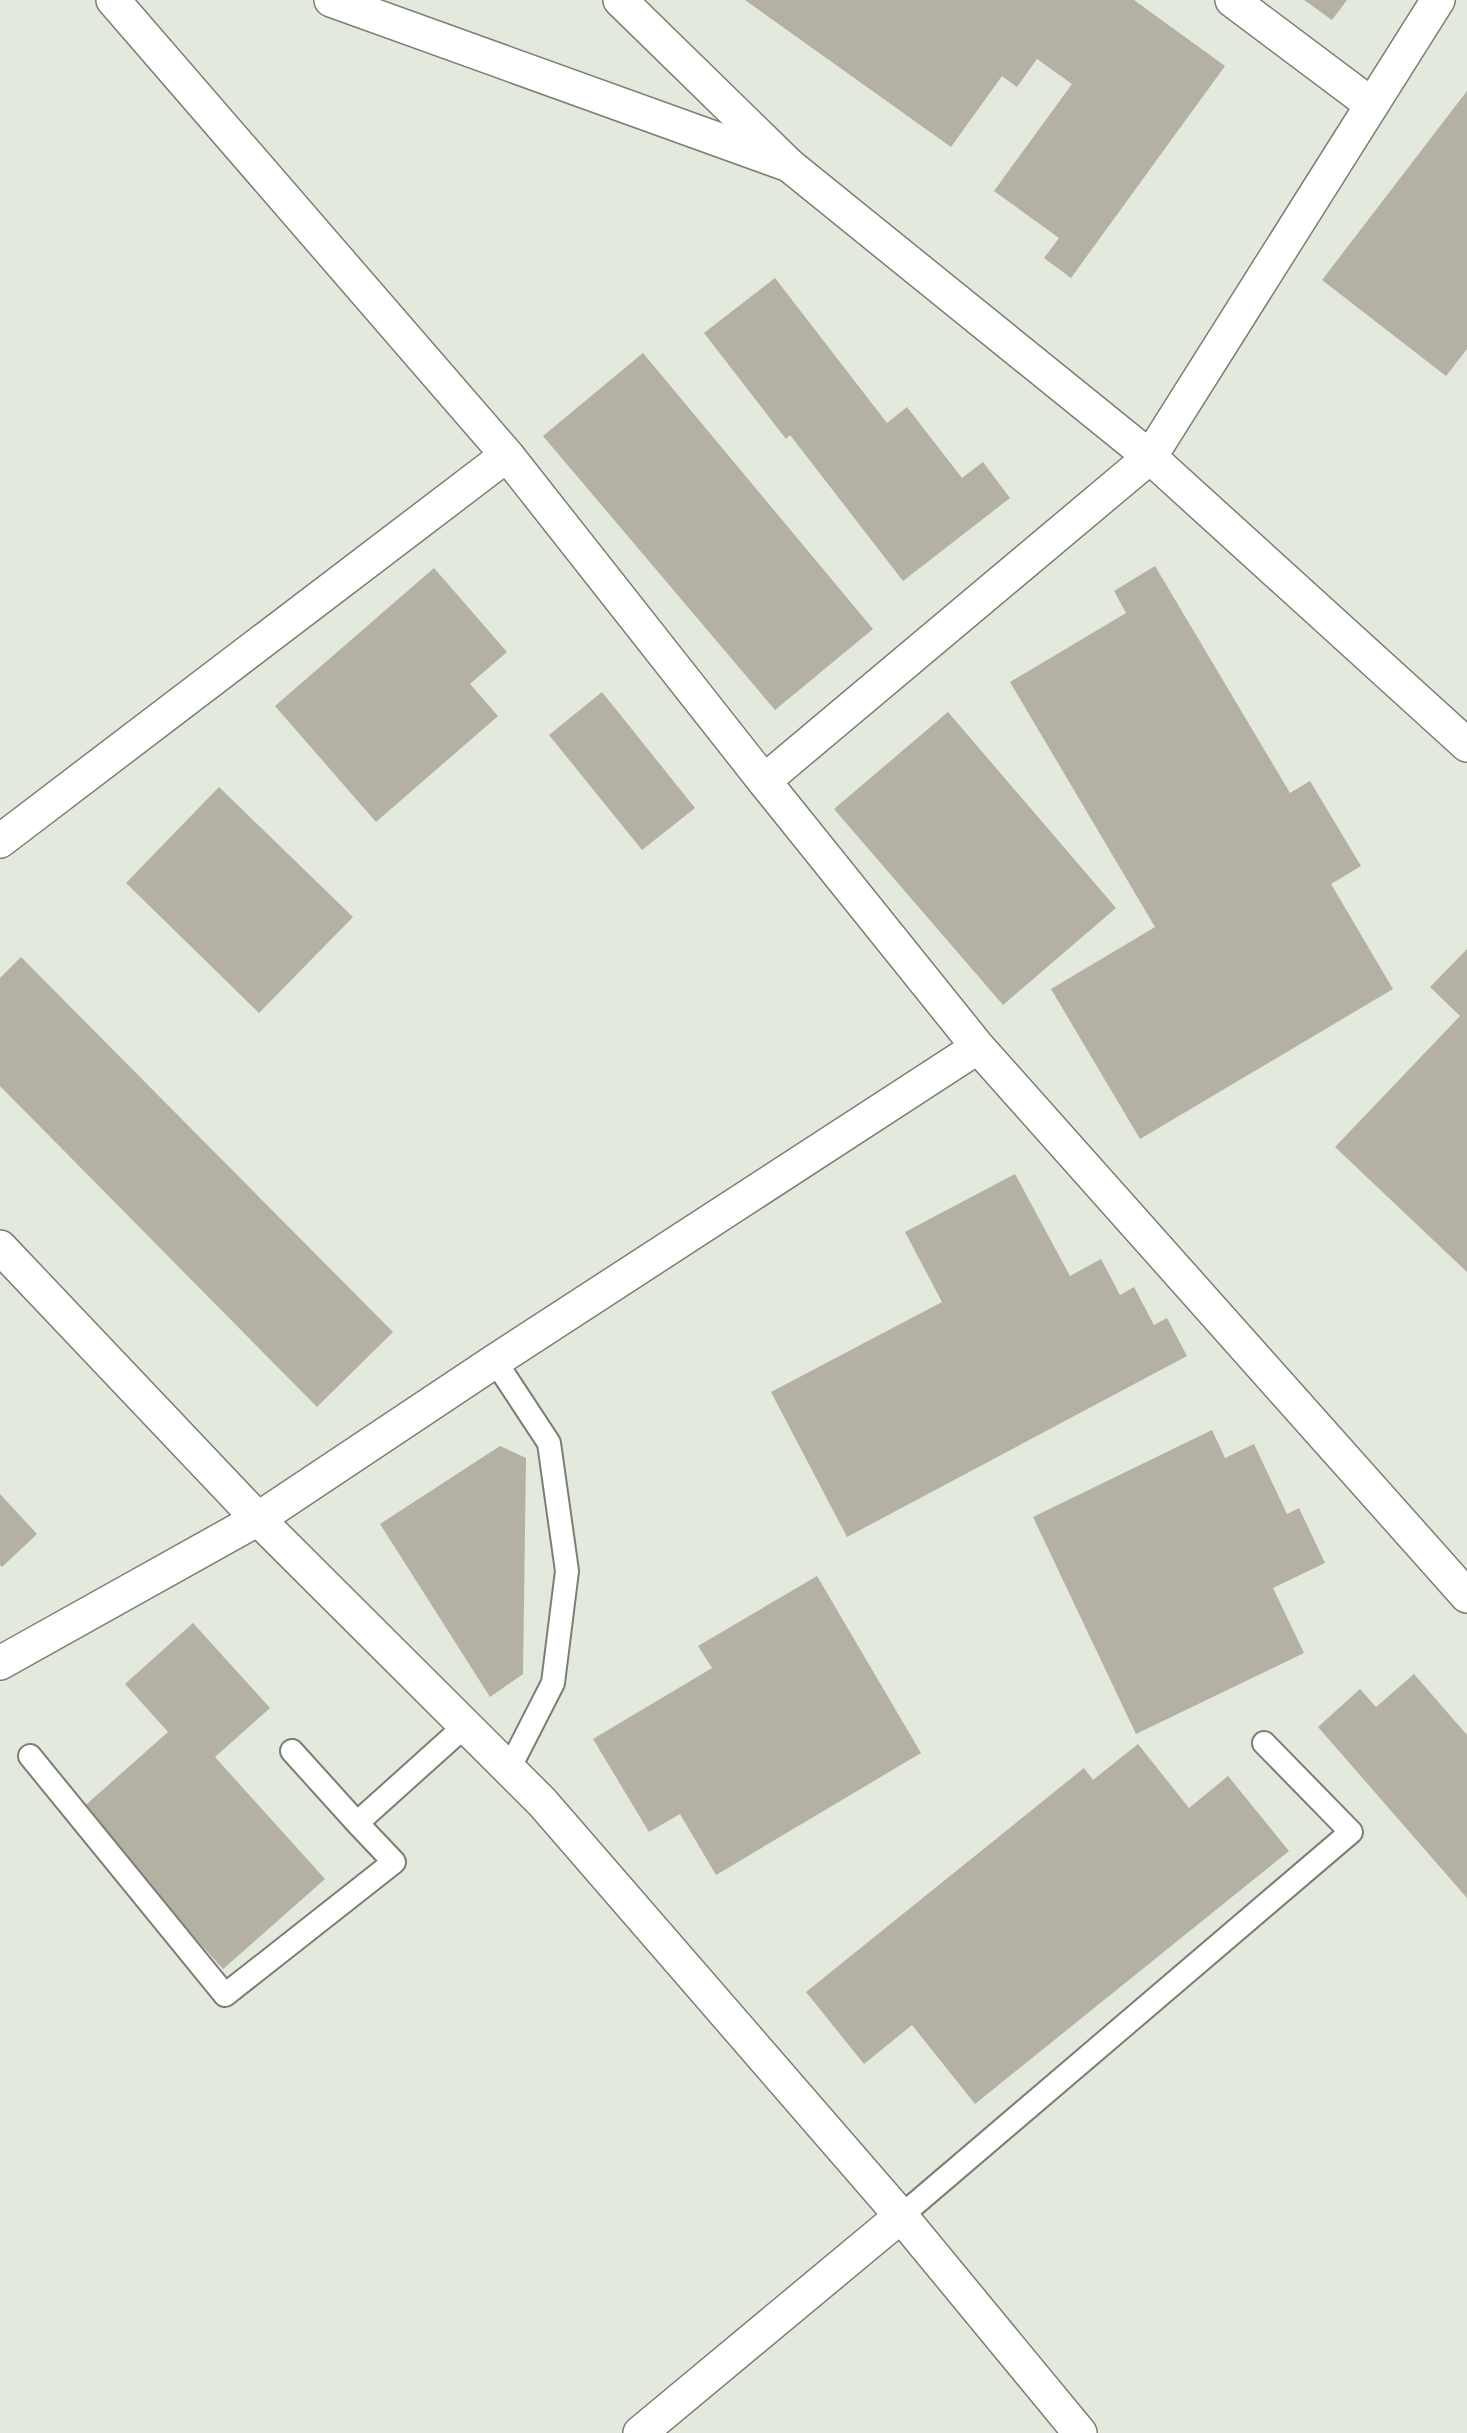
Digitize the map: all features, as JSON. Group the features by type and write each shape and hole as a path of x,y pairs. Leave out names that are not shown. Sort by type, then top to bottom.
{"street":[{"path":"113,0 507,455 978,1047 1467,1596"},
{"path":"331,0 789,165"},
{"path":"620,0 789,165 1150,457 1467,745"},
{"path":"1232,0 1372,105"},
{"path":"765,781 1150,457 1438,0"},
{"path":"0,841 507,455"},
{"path":"0,1663 258,1519 495,1361 978,1047"},
{"path":"0,1247 258,1519 542,1802 901,2216 1080,2433"},
{"path":"640,2433 901,2216"}],"lane":[{"path":"495,1361 549,1443 567,1571 553,1683 509,1769"},
{"path":"357,1823 466,1725"},
{"path":"901,2216 1351,1832 1264,1743"},
{"path":"30,1756 225,1995 394,1862 292,1751"}],"building":[{"path":"745,0 1134,0 1225,66 1071,278 1044,258 1059,238 994,191 1072,84 1037,59 1017,87 1002,76 951,147"},
{"path":"1304,0 1347,0 1332,20"},
{"path":"1467,91 1467,349 1446,376 1322,280"},
{"path":"775,278 887,423 907,407 962,478 983,462 1010,498 903,581 790,435 786,439 704,333"},
{"path":"643,353 873,629 775,710 543,436"},
{"path":"1155,566 1290,793 1310,781 1361,866 1331,884 1393,989 1140,1139 1051,989 1155,927 1010,682 1126,613 1114,591"},
{"path":"434,568 507,652 470,684 498,716 376,822 275,706"},
{"path":"602,692 695,808 642,850 549,735"},
{"path":"948,712 1116,908 1003,1005 834,809"},
{"path":"219,787 353,917 259,1013 126,883"},
{"path":"1467,949 1467,1272 1335,1147 1460,1016 1430,987"},
{"path":"21,957 393,1332 317,1407 0,1086 0,978"},
{"path":"1015,1174 1070,1276 1101,1259 1120,1295 1134,1287 1154,1325 1167,1318 1187,1356 847,1537 771,1392 942,1302 905,1232"},
{"path":"1212,1430 1225,1458 1254,1444 1287,1514 1299,1508 1325,1563 1273,1588 1304,1653 1136,1734 1033,1517"},
{"path":"500,1446 526,1458 523,1674 490,1697 380,1524"},
{"path":"0,1494 37,1534 2,1567 0,1565"},
{"path":"817,1576 921,1753 716,1875 680,1814 649,1832 593,1739 712,1668 698,1646"},
{"path":"193,1623 270,1708 215,1757 325,1879 223,1969 80,1810 168,1732 125,1684"},
{"path":"1414,1674 1467,1735 1467,1898 1318,1727 1360,1689 1376,1707"},
{"path":"1138,1744 1189,1808 1228,1776 1289,1851 975,2104 912,2025 864,2064 806,1992 1084,1768 1093,1780"}]}
